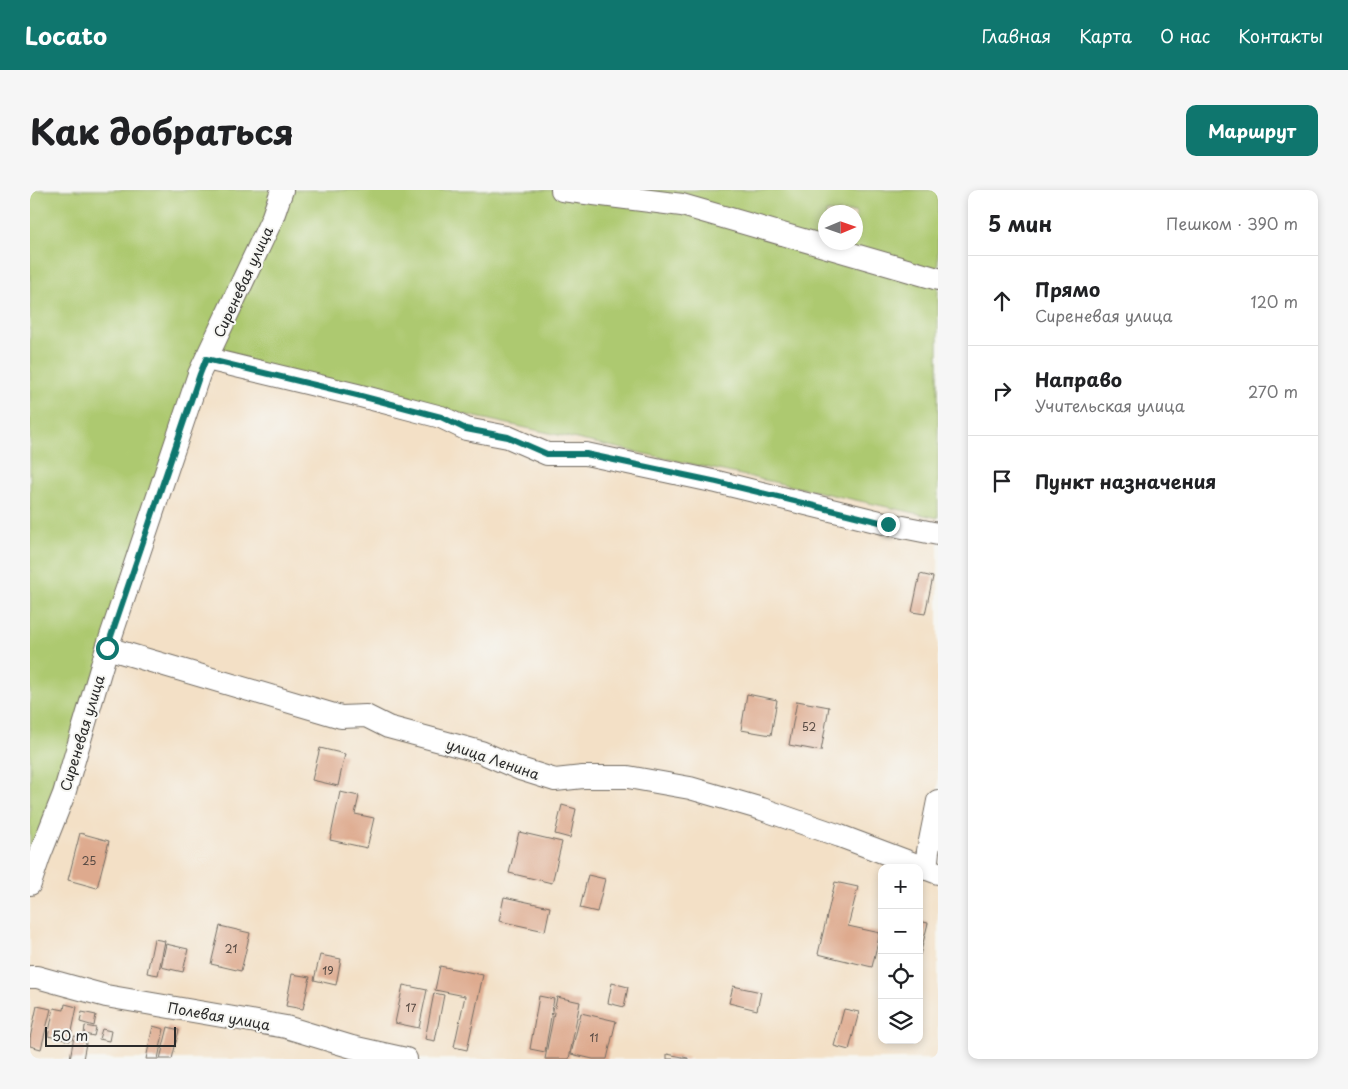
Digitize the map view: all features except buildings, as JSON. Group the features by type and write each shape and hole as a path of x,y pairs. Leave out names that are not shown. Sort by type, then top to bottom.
{"street":[{"name":"Сиреневая улица","path":"30,884 64,794 107,648 200,374 272,219 282,190"},
{"path":"562,190 682,205 938,279"},
{"path":"206,359 441,417 466,429 508,437 547,454 586,454 717,482 888,524 938,534"},
{"name":"улица Ленина","path":"107,648 341,717 366,716 388,726 481,752 520,770 555,780 583,777 628,777 690,788 762,809 932,871"},
{"path":"932,871 928,851 938,801"},
{"name":"Полевая улица","path":"32,973 106,996 286,1027 352,1047 406,1059"}],"green space":[{"path":"30,190 938,190 938,518 211,359 30,865"}],"route":[{"path":"107,648 206,359 441,417 466,429 508,437 547,454 586,454 717,482 888,524"}]}
